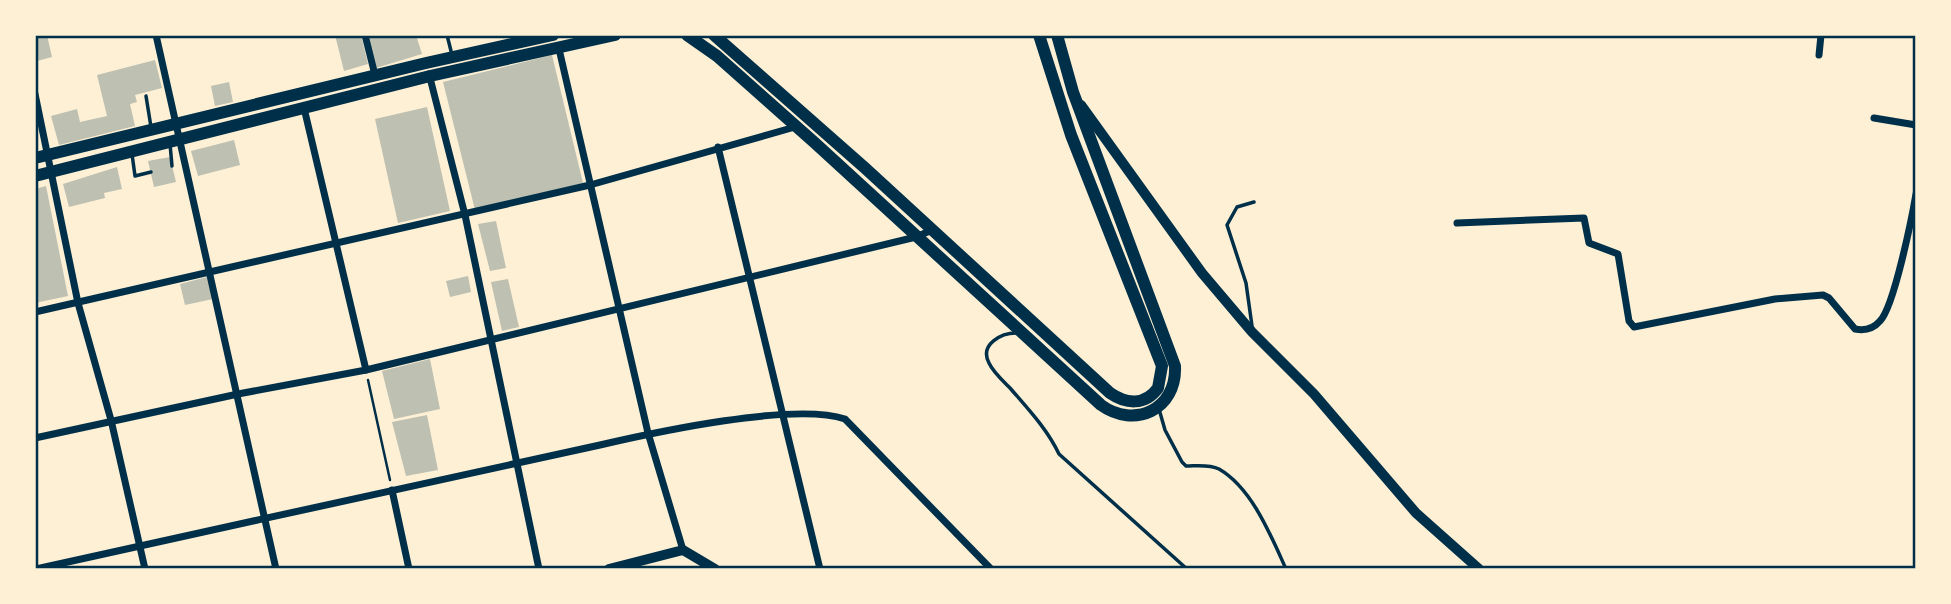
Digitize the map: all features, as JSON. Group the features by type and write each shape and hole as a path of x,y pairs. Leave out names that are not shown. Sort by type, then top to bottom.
{"main road":[{"path":"35,158 426,62 528,38 553,35"},
{"path":"35,176 430,76 615,35"},
{"path":"687,35 717,56 796,126 1114,414 1136,417 1159,407 1171,388 1175,366 1073,93 1057,35"},
{"path":"714,35 1110,393 1132,402 1154,393 1162,378 1162,366 1070,135 1040,35"},
{"path":"375,75 381,82 379,89"}],"street":[{"path":"156,35 177,123 175,141 238,394 276,569"},
{"path":"365,35 375,75"},
{"path":"1819,55 1821,35"},
{"path":"559,49 648,433 683,550 715,569"},
{"path":"426,62 465,215 539,569"},
{"path":"1073,93 1188,255 1252,332 1314,394 1416,513 1479,569"},
{"path":"35,94 78,303 111,420 145,569"},
{"path":"304,108 366,370"},
{"path":"1874,118 1916,125"},
{"path":"35,312 590,185 796,126"},
{"path":"718,147 820,569"},
{"path":"1457,223 1584,218 1589,243 1618,254 1629,321 1634,327 1776,299 1823,295 1829,298 1856,329 1871,328 1883,318 1906,245 1916,194"},
{"path":"35,438 111,420 366,370 916,237 932,230"},
{"path":"1906,245 1916,247"},
{"path":"36,569 648,433 784,415 832,415 845,419 991,569"},
{"path":"392,490 409,569"},
{"path":"609,569 683,550"}],"lane":[{"path":"447,35 453,57"},
{"path":"146,96 151,130"},
{"path":"172,166 175,141"},
{"path":"131,152 135,176 151,172"},
{"path":"1252,332 1246,283 1227,225 1230,213 1237,207 1254,202"},
{"path":"1021,332 1004,333 994,340 988,349 989,364 1049,432 1059,454 1187,569"},
{"path":"1159,407 1165,430 1182,462 1186,466 1220,470 1244,492 1269,532 1286,569"}],"path":[{"path":"366,370 392,490"}],"building":[{"path":"35,35 47,35 52,57 37,61"},
{"path":"335,35 361,35 368,64 344,71"},
{"path":"367,35 416,35 422,54 376,68"},
{"path":"552,55 583,183 475,210 443,82"},
{"path":"155,60 162,88 135,95 137,102 130,104 135,126 59,145 51,116 77,109 80,122 107,116 97,75"},
{"path":"229,82 233,102 215,106 211,86"},
{"path":"427,107 450,211 398,223 375,119"},
{"path":"234,140 240,165 198,176 191,151"},
{"path":"170,157 176,182 154,187 148,161"},
{"path":"117,167 122,189 104,193 105,198 69,207 63,184"},
{"path":"46,186 68,296 35,303 35,189"},
{"path":"496,221 506,268 490,271 478,224"},
{"path":"468,276 471,292 450,297 446,281"},
{"path":"207,277 213,299 185,305 180,284"},
{"path":"508,279 519,327 502,331 491,282"},
{"path":"430,359 440,409 394,419 382,371"},
{"path":"427,415 438,470 406,476 392,422"}]}
